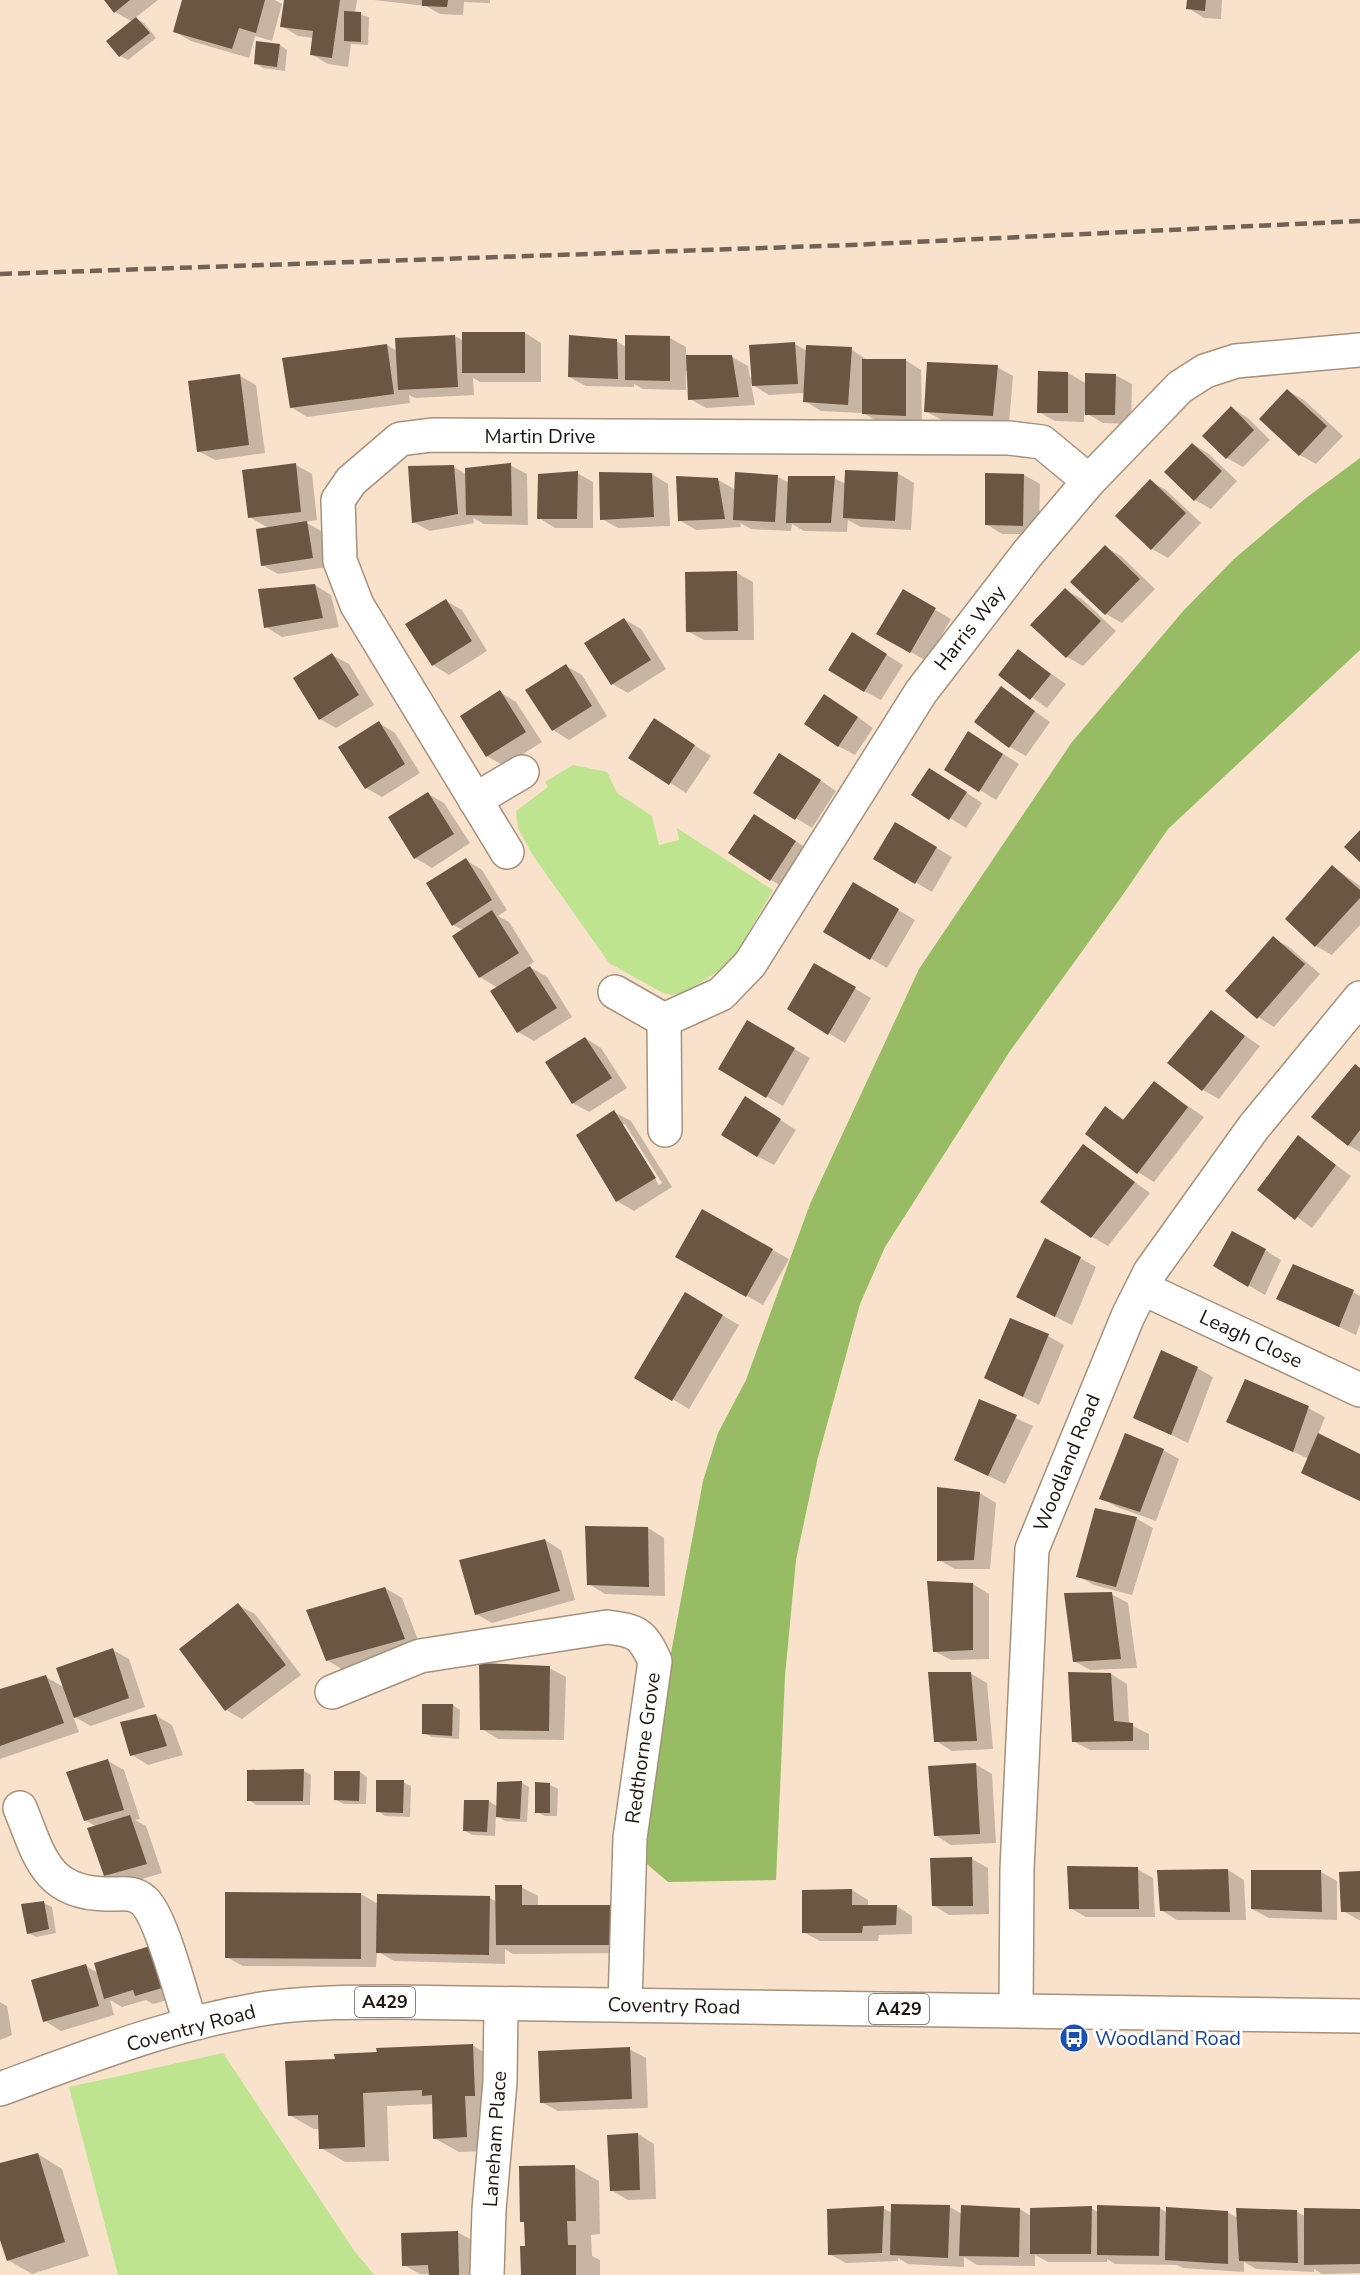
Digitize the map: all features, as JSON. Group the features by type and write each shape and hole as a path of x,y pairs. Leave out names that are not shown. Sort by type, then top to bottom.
{"street":[{"name":"Harris Way","path":"664,1020 721,994 750,964 921,692 1028,553 1089,482 1180,387 1205,371 1236,361 1360,350"},
{"name":"Martin Drive","path":"507,852 357,604 340,561 338,500 351,481 400,439 432,435 1009,438 1042,442 1089,482"},
{"path":"475,800 522,772"},
{"path":"615,992 664,1020 665,1130"},
{"name":"Woodland Road","path":"1016,2010 1017,1869 1032,1549 1150,1272 1253,1128 1360,998"},
{"name":"Leagh Close","path":"1142,1287 1360,1390"},
{"name":"Redthorne Grove","path":"332,1692 420,1656 607,1627 633,1630 646,1642 655,1661 630,1838 626,2005"},
{"path":"20,1808 44,1867 53,1877 82,1890 138,1896 154,1913 191,2024"},
{"name":"Coventry Road","path":"0,2089 191,2024 275,2007 327,2003 1360,2016"},
{"name":"Laneham Place","path":"487,2275 489,2210 498,2117 501,2004"}],"green space":[{"path":"1360,458 1360,650 1168,829 1010,1051 885,1247 860,1304 817,1461 796,1560 785,1676 776,1880 668,1882 641,1859 658,1723 703,1481 718,1433 746,1380 810,1204 919,969 1072,742 1184,610 1234,559 1306,498"},
{"path":"573,765 607,772 617,793 652,816 659,845 679,840 677,828 773,890 731,963 686,992 672,995 663,993 609,963 532,854 518,828 516,811 548,787 545,782"},
{"path":"223,2053 353,2249 374,2275 118,2275 69,2087"}],"building":[{"path":"104,0 130,0 114,13"},
{"path":"182,0 265,0 256,33 239,28 232,49 173,32"},
{"path":"284,0 340,0 332,58 310,55 313,31 280,27"},
{"path":"422,0 448,0 447,7 422,6"},
{"path":"1187,0 1206,0 1205,11 1186,9"},
{"path":"344,11 361,12 361,42 344,41"},
{"path":"136,17 150,33 119,57 106,41"},
{"path":"256,41 280,44 277,67 254,64"},
{"path":"462,332 525,332 525,373 462,373"},
{"path":"455,335 458,387 398,390 395,338"},
{"path":"569,335 617,339 618,379 568,377"},
{"path":"625,335 670,336 670,381 625,380"},
{"path":"795,342 798,384 752,386 749,345"},
{"path":"387,344 394,394 290,408 282,358"},
{"path":"806,345 852,347 848,405 803,402"},
{"path":"686,355 732,355 739,397 688,400"},
{"path":"862,359 906,359 906,416 862,414"},
{"path":"927,362 998,365 993,416 924,412"},
{"path":"1038,371 1068,372 1068,413 1037,413"},
{"path":"1085,373 1116,374 1115,415 1085,415"},
{"path":"240,374 249,445 197,452 188,381"},
{"path":"1287,389 1327,426 1299,456 1259,419"},
{"path":"1231,406 1254,430 1226,459 1202,436"},
{"path":"1192,443 1222,471 1194,501 1164,472"},
{"path":"296,463 301,512 248,518 242,470"},
{"path":"511,463 512,516 466,515 465,468"},
{"path":"454,465 458,514 412,523 408,466"},
{"path":"845,470 898,472 895,521 843,518"},
{"path":"578,471 577,519 537,519 538,474"},
{"path":"599,472 652,473 654,517 600,520"},
{"path":"735,472 778,475 775,522 733,520"},
{"path":"985,473 1024,474 1023,526 985,525"},
{"path":"676,476 718,478 725,519 678,521"},
{"path":"788,476 835,476 831,523 786,523"},
{"path":"1150,479 1186,513 1151,550 1115,516"},
{"path":"307,521 313,558 261,566 256,529"},
{"path":"1105,545 1140,579 1105,615 1070,582"},
{"path":"737,571 738,631 686,632 685,572"},
{"path":"315,584 323,618 264,628 258,589"},
{"path":"1065,588 1101,621 1066,658 1030,625"},
{"path":"903,589 936,608 910,653 876,634"},
{"path":"446,599 472,641 432,666 405,624"},
{"path":"624,618 651,660 611,685 584,643"},
{"path":"852,632 887,654 864,692 828,670"},
{"path":"1018,649 1051,674 1030,700 998,675"},
{"path":"332,653 359,695 319,720 293,678"},
{"path":"566,664 592,706 552,731 525,690"},
{"path":"1001,686 1035,711 1009,748 974,722"},
{"path":"500,690 526,732 486,757 460,716"},
{"path":"824,694 858,717 838,747 804,724"},
{"path":"654,718 695,745 669,785 628,758"},
{"path":"379,721 405,764 365,789 338,747"},
{"path":"968,731 1003,754 979,792 944,770"},
{"path":"779,753 821,780 795,820 753,793"},
{"path":"929,768 967,792 949,820 911,795"},
{"path":"428,792 454,834 414,859 388,817"},
{"path":"754,814 796,841 770,881 728,853"},
{"path":"895,822 937,847 915,884 873,859"},
{"path":"1360,830 1360,862 1344,847"},
{"path":"466,858 492,900 452,926 426,883"},
{"path":"1332,865 1360,890 1360,898 1315,947 1285,919"},
{"path":"853,882 899,909 870,960 823,932"},
{"path":"492,910 519,953 479,978 452,936"},
{"path":"1273,936 1305,964 1257,1019 1225,991"},
{"path":"814,963 856,987 828,1035 787,1009"},
{"path":"530,966 557,1008 517,1033 490,991"},
{"path":"1211,1010 1245,1036 1202,1091 1167,1063"},
{"path":"747,1020 795,1048 766,1098 718,1069"},
{"path":"585,1037 612,1078 572,1104 545,1062"},
{"path":"1355,1064 1360,1068 1360,1130 1348,1146 1311,1117"},
{"path":"1154,1081 1188,1107 1137,1174 1085,1134 1105,1106 1123,1120"},
{"path":"745,1096 781,1119 757,1157 721,1135"},
{"path":"614,1110 656,1178 616,1202 576,1135"},
{"path":"1298,1135 1336,1165 1295,1220 1257,1190"},
{"path":"1083,1144 1135,1182 1091,1238 1040,1202"},
{"path":"702,1209 773,1249 746,1297 675,1257"},
{"path":"1232,1231 1266,1249 1248,1287 1213,1266"},
{"path":"1045,1238 1081,1257 1055,1317 1016,1297"},
{"path":"1293,1264 1354,1290 1339,1327 1276,1299"},
{"path":"685,1292 723,1315 672,1401 634,1378"},
{"path":"1010,1318 1049,1334 1023,1397 984,1378"},
{"path":"1161,1350 1198,1367 1171,1435 1133,1418"},
{"path":"1245,1379 1309,1406 1293,1452 1226,1422"},
{"path":"979,1399 1017,1415 988,1476 954,1460"},
{"path":"1125,1433 1164,1449 1140,1512 1099,1499"},
{"path":"1318,1433 1360,1454 1360,1501 1301,1473"},
{"path":"937,1487 980,1492 974,1560 937,1561"},
{"path":"1095,1508 1137,1517 1116,1587 1076,1577"},
{"path":"585,1526 648,1527 649,1587 587,1585"},
{"path":"545,1539 560,1591 475,1615 459,1560"},
{"path":"927,1581 973,1583 973,1650 933,1652"},
{"path":"385,1587 405,1639 326,1661 306,1610"},
{"path":"1112,1592 1121,1659 1073,1662 1064,1593"},
{"path":"238,1603 286,1665 225,1711 179,1649"},
{"path":"113,1648 129,1698 74,1718 56,1668"},
{"path":"479,1663 550,1666 549,1731 480,1730"},
{"path":"928,1672 971,1672 977,1741 934,1742"},
{"path":"1068,1672 1111,1673 1114,1721 1133,1723 1133,1741 1072,1742"},
{"path":"46,1675 64,1723 0,1746 0,1689"},
{"path":"422,1704 453,1704 452,1736 422,1734"},
{"path":"156,1714 167,1746 130,1756 120,1722"},
{"path":"108,1759 124,1810 84,1821 66,1772"},
{"path":"976,1763 980,1834 934,1836 928,1766"},
{"path":"304,1769 303,1801 247,1801 247,1770"},
{"path":"334,1771 360,1771 359,1801 334,1800"},
{"path":"376,1780 404,1780 403,1813 376,1812"},
{"path":"522,1781 520,1819 496,1817 497,1782"},
{"path":"535,1782 550,1783 550,1813 535,1813"},
{"path":"464,1800 489,1800 487,1832 463,1831"},
{"path":"130,1815 147,1864 104,1876 87,1828"},
{"path":"972,1857 973,1906 932,1906 930,1858"},
{"path":"1067,1866 1138,1867 1139,1909 1069,1909"},
{"path":"1228,1869 1230,1912 1160,1911 1157,1870"},
{"path":"1251,1870 1321,1870 1322,1912 1251,1909"},
{"path":"1360,1871 1360,1912 1341,1912 1339,1872"},
{"path":"495,1885 522,1885 522,1905 611,1905 611,1945 496,1945"},
{"path":"852,1889 852,1905 897,1905 896,1925 863,1926 862,1933 802,1933 802,1890"},
{"path":"225,1892 361,1893 361,1959 225,1958"},
{"path":"377,1894 490,1896 489,1955 376,1953"},
{"path":"44,1901 49,1929 27,1934 21,1904"},
{"path":"150,1946 162,1988 135,1996 133,1990 104,1999 94,1963"},
{"path":"86,1964 99,2006 43,2022 31,1980"},
{"path":"473,2044 475,2096 465,2096 467,2137 433,2139 432,2095 422,2096 422,2090 363,2093 365,2147 319,2149 318,2115 288,2116 285,2061 335,2059 334,2054 377,2052 376,2048"},
{"path":"630,2047 632,2099 540,2103 538,2051"},
{"path":"638,2133 640,2190 610,2191 607,2135"},
{"path":"38,2153 65,2242 7,2261 0,2240 0,2163"},
{"path":"575,2165 576,2221 567,2221 568,2245 576,2245 576,2275 521,2275 520,2246 525,2246 524,2222 520,2222 519,2166"},
{"path":"891,2204 950,2205 948,2258 890,2255"},
{"path":"961,2205 1020,2208 1019,2257 959,2256"},
{"path":"1097,2205 1160,2207 1159,2256 1097,2255"},
{"path":"884,2206 882,2253 828,2255 827,2209"},
{"path":"1092,2206 1091,2254 1030,2254 1030,2208"},
{"path":"1166,2207 1228,2211 1228,2264 1165,2260"},
{"path":"1236,2208 1297,2210 1298,2263 1239,2261"},
{"path":"1304,2208 1360,2209 1360,2264 1304,2265"},
{"path":"458,2231 459,2275 429,2275 428,2265 402,2266 401,2233"}],"railway":[{"path":"0,274 851,245 1360,221"}],"place":[{"name":"Woodland Road","path":"1074,2038"}]}
